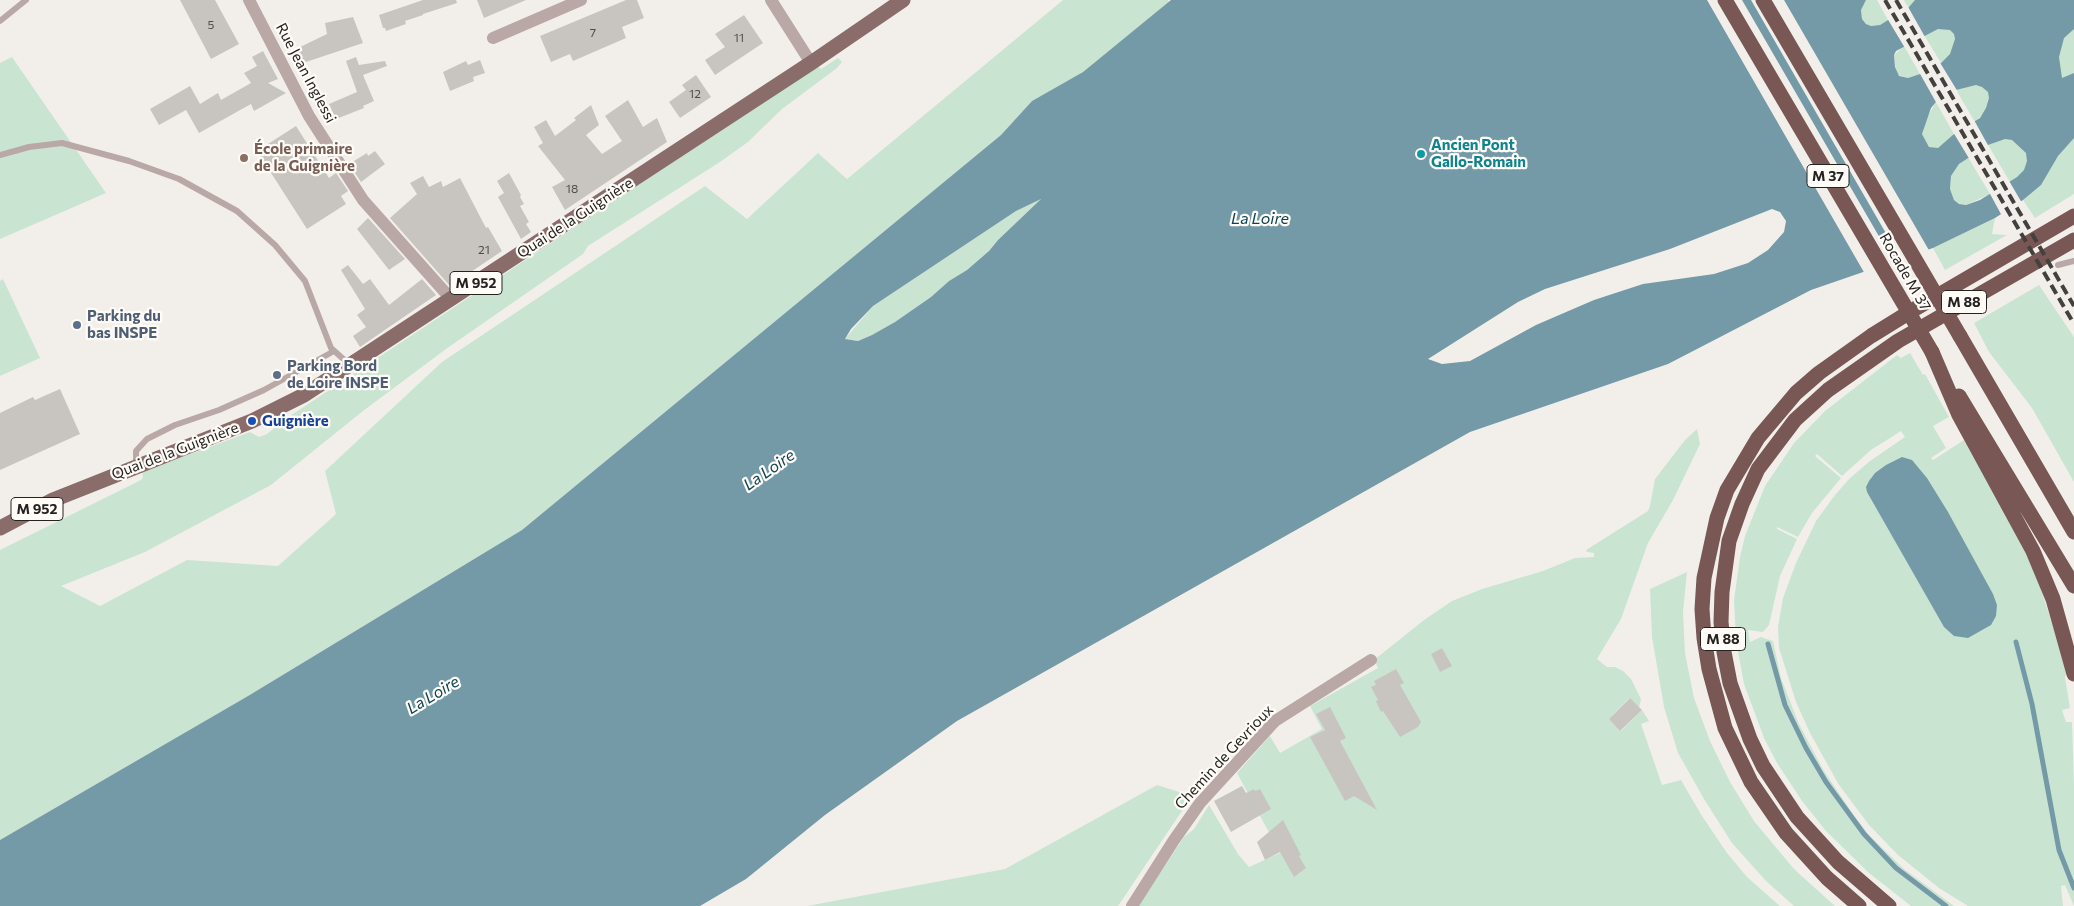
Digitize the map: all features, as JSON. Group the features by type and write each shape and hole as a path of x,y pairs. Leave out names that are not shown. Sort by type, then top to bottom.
{"highway":[{"name":"Rocade M 37","path":"1725,0 1932,352 2074,586"},
{"name":"Rocade M 37","path":"1763,0 2074,532"},
{"name":"M 88","path":"1859,906 1828,878 1786,833 1751,782 1725,728 1709,669 1703,628 1704,578 1717,518 1727,490 1758,438 1796,393 1819,373 1871,336 1913,310 2074,216"},
{"name":"M 88","path":"1890,906 1838,862 1802,824 1763,766 1750,739 1730,683 1724,652 1721,622 1722,592 1729,542 1742,504 1758,469 1795,420 1828,390 1898,341 2074,240"},
{"path":"1932,352 1959,415 2033,551 2053,599 2074,674"}],"main road":[{"name":"Quai de la Guignière","path":"0,528 74,491 275,410 304,395 811,63 903,0"}],"street":[{"name":"Rue Jean Inglessi","path":"249,0 309,116 363,200 451,299"},
{"path":"493,38 581,0"},
{"path":"771,0 811,63"},
{"name":"Chemin de Gevrioux","path":"1132,906 1200,803 1275,721 1371,660"}],"lane":[{"path":"0,21 26,0"},
{"path":"0,155 29,147 62,143 129,161 179,179 237,211 276,244 305,280 331,348 350,366"},
{"path":"2058,265 2074,261"},
{"path":"136,466 136,451 147,439 175,425 219,410 264,390 334,351"}],"green space":[{"path":"1063,0 1168,0 1169,2 1083,72 1032,101 1001,135 522,530 248,696 0,840 0,550 141,480 143,477 142,472 250,432 259,437 267,434 293,414 818,66 821,69 838,58 842,62 837,68 782,109 748,142 720,162 588,246 583,254 446,349 363,411 271,485 145,552 61,586 100,606 187,560 278,566 336,514 325,471 442,362 705,186 747,219 818,153 847,179"},
{"path":"1866,0 1877,0 1888,20 1880,25 1871,26 1866,24 1862,19 1861,10"},
{"path":"1904,0 2074,0 2074,194 2035,218 2023,200 2029,194 2018,176 2010,182 1988,145 1997,141 1982,115 1975,122 1956,90 1965,87 1948,57 1941,63 1924,35 1932,31 1914,1 1908,8"},
{"path":"1904,46 1920,74 1908,78 1899,76 1896,73 1894,55"},
{"path":"12,57 106,193 0,239 0,63"},
{"path":"1936,102 1954,134 1948,141 1933,149 1929,147 1922,134 1924,123"},
{"path":"1968,157 1990,194 1966,205 1959,204 1954,200 1950,189 1951,176 1959,164"},
{"path":"1042,198 989,251 931,297 895,322 872,335 858,341 845,339 873,306 1016,211"},
{"path":"1995,218 1992,234 2007,235 1945,270 1933,248"},
{"path":"3,279 40,358 0,376 0,281"},
{"path":"2039,285 2074,337 2074,482 2032,408 1989,352 1974,323"},
{"path":"1910,353 1923,375 1925,374 1949,417 1933,426 1946,448 1931,458 1933,460 1964,440 2023,546 2036,574 2058,642 2072,663 2065,677 2070,708 2062,710 2066,722 2072,722 2074,906 2065,885 2061,886 2063,906 1968,906 1939,888 1898,855 1869,825 1839,785 1810,733 1796,702 1779,648 1778,627 1783,598 1796,563 1816,521 1835,495 1849,479 1870,461 1905,437 1901,431 1871,450 1842,476 1817,454 1815,456 1841,478 1812,513 1798,537 1777,527 1777,529 1797,539 1780,576 1769,625 1763,632 1748,630 1750,642 1761,637 1773,641 1781,678 1799,724 1824,771 1853,814 1870,836 1904,869 1954,906 1911,906 1869,873 1826,831 1802,801 1777,763 1764,738 1744,684 1736,641 1734,600 1745,536 1765,486 1794,443 1825,411 1897,355 1901,358"},
{"path":"1697,429 1700,444 1673,500 1648,543 1621,619 1597,659 1607,667 1615,667 1623,671 1631,679 1641,699 1639,708 1629,698 1609,719 1621,731 1642,710 1649,721 1641,724 1662,785 1681,780 1727,853 1747,877 1780,906 1138,906 1184,837 1194,829 1209,805 1238,854 1249,867 1280,853 1237,773 1269,737 1280,753 1322,729 1310,706 1378,668 1374,660 1424,620 1452,601 1482,589 1543,571 1575,558 1594,557 1594,553 1587,552 1586,550 1648,511 1655,479 1685,440"},
{"path":"1687,572 1683,612 1685,653 1694,698 1710,741 1730,782 1754,821 1794,869 1835,906 1794,906 1766,881 1732,843 1678,753 1664,707 1652,637 1650,589"},
{"path":"1157,785 1192,796 1118,906 807,906 1005,869"}],"water":[{"name":"La Loire","path":"1171,0 1866,0 1861,10 1862,19 1871,26 1880,25 1908,8 1915,0 2074,0 2074,29 2064,38 2059,57 2062,78 2074,73 2074,138 2058,156 2041,185 2023,200 1995,218 1933,248 1811,290 1668,364 1470,432 957,721 825,815 746,879 700,906 0,906 0,840 248,696 522,530 1001,135 1032,101 1083,72","holes":["1938,29 1950,30 1954,34 1955,39 1950,54 1941,63 1908,78 1899,76 1895,67 1894,55 1896,51","1976,85 1982,87 1988,92 1989,98 1986,108 1980,118 1954,134 1938,148 1929,147 1922,134 1931,108 1936,102 1956,90","2005,139 2012,140 2026,153 2027,161 2024,170 2017,177 1980,200 1966,205 1959,204 1954,200 1950,189 1951,176 1959,164 1988,145","1041,199 989,251 931,297 895,322 872,335 858,341 845,339 851,329 873,306 1016,211","1772,209 1780,212 1786,221 1784,232 1768,250 1748,263 1714,274 1643,284 1594,300 1536,325 1470,361 1442,364 1428,359 1518,302 1545,289 1670,249"]},
{"path":"1902,457 1912,460 1927,478 1993,594 1997,605 1996,616 1991,625 1968,638 1954,636 1944,627 1867,492 1866,487 1875,473"}],"pier":[{"path":"1707,0 1742,0 1895,264 1865,274"},
{"path":"1751,0 1784,0 1930,252 1902,261"},
{"path":"1907,5 1925,37 1905,48 1887,18"},
{"path":"1939,61 1958,92 1937,104 1919,72"},
{"path":"1974,120 1989,147 1970,160 1953,132"},
{"path":"2008,179 2022,203 2002,216 1989,192"}],"building":[{"path":"180,0 215,0 239,44 211,59"},
{"path":"423,0 456,0 457,3 405,21 406,24 386,31 383,28 379,15"},
{"path":"477,0 526,0 484,18"},
{"path":"626,0 637,0 644,18 622,27 626,38 573,61 570,54 551,62 540,36"},
{"path":"744,15 763,43 715,75 705,60 725,47 715,34"},
{"path":"353,17 363,43 300,64 294,50 327,34 325,23"},
{"path":"263,51 278,79 268,83 286,93 254,111 251,104 199,133 186,110 159,125 150,109 190,86 200,104 218,93 221,100 251,83 244,73 257,66 252,57"},
{"path":"356,57 359,65 385,61 387,66 363,75 374,101 363,106 364,108 336,119 329,104 357,92 346,61"},
{"path":"480,60 485,73 473,77 474,81 450,91 443,72 466,61 468,65"},
{"path":"696,75 711,97 680,118 669,102 686,90 682,85"},
{"path":"628,100 643,127 657,118 667,142 565,210 552,187 565,180 538,146 543,143 534,127 546,120 555,136 576,120 574,118 591,105 599,125 586,135 602,154 622,141 605,116"},
{"path":"296,126 329,178 336,173 348,191 341,196 346,204 307,229 257,151"},
{"path":"375,151 385,164 361,182 349,164 367,153 368,156"},
{"path":"509,173 521,195 520,197 524,204 520,206 529,222 526,224 531,232 521,239 498,197 504,193 497,181"},
{"path":"423,176 429,187 441,181 443,187 460,178 486,228 488,227 502,251 450,286 390,218 417,194 410,183"},
{"path":"368,218 405,259 389,270 357,229"},
{"path":"348,265 363,284 370,279 389,305 422,279 436,295 360,347 353,336 366,327 357,315 365,309 341,270"},
{"path":"60,389 80,434 0,470 0,413 33,397 35,400"},
{"path":"1442,648 1452,666 1440,672 1431,654"},
{"path":"1396,669 1404,683 1400,685 1421,722 1418,727 1400,737 1383,711 1381,712 1376,701 1378,700 1371,687 1376,685 1374,681"},
{"path":"1630,698 1642,710 1620,731 1609,719"},
{"path":"1330,707 1346,738 1340,741 1377,810 1354,796 1345,801 1310,737 1325,730 1316,714"},
{"path":"1242,786 1246,793 1254,789 1255,791 1260,789 1271,809 1231,832 1214,801"},
{"path":"1283,820 1306,868 1294,877 1280,852 1265,860 1257,842"}],"waterway":[{"path":"2016,642 2032,704 2059,850 2074,888"},
{"path":"1768,644 1785,705 1806,748 1826,782 1864,834 1896,868 1946,906"}],"railway":[{"path":"1885,0 2074,324"},
{"path":"1896,0 2074,306"}],"place":[{"name":"Ancien Pont Gallo-Romain","path":"1421,154"},
{"name":"École primaire de la Guignière","path":"244,158"},
{"name":"Parking du bas INSPE","path":"77,325"},
{"name":"Parking Bord de Loire INSPE","path":"277,375"},
{"name":"Guignière","path":"252,421"}]}
